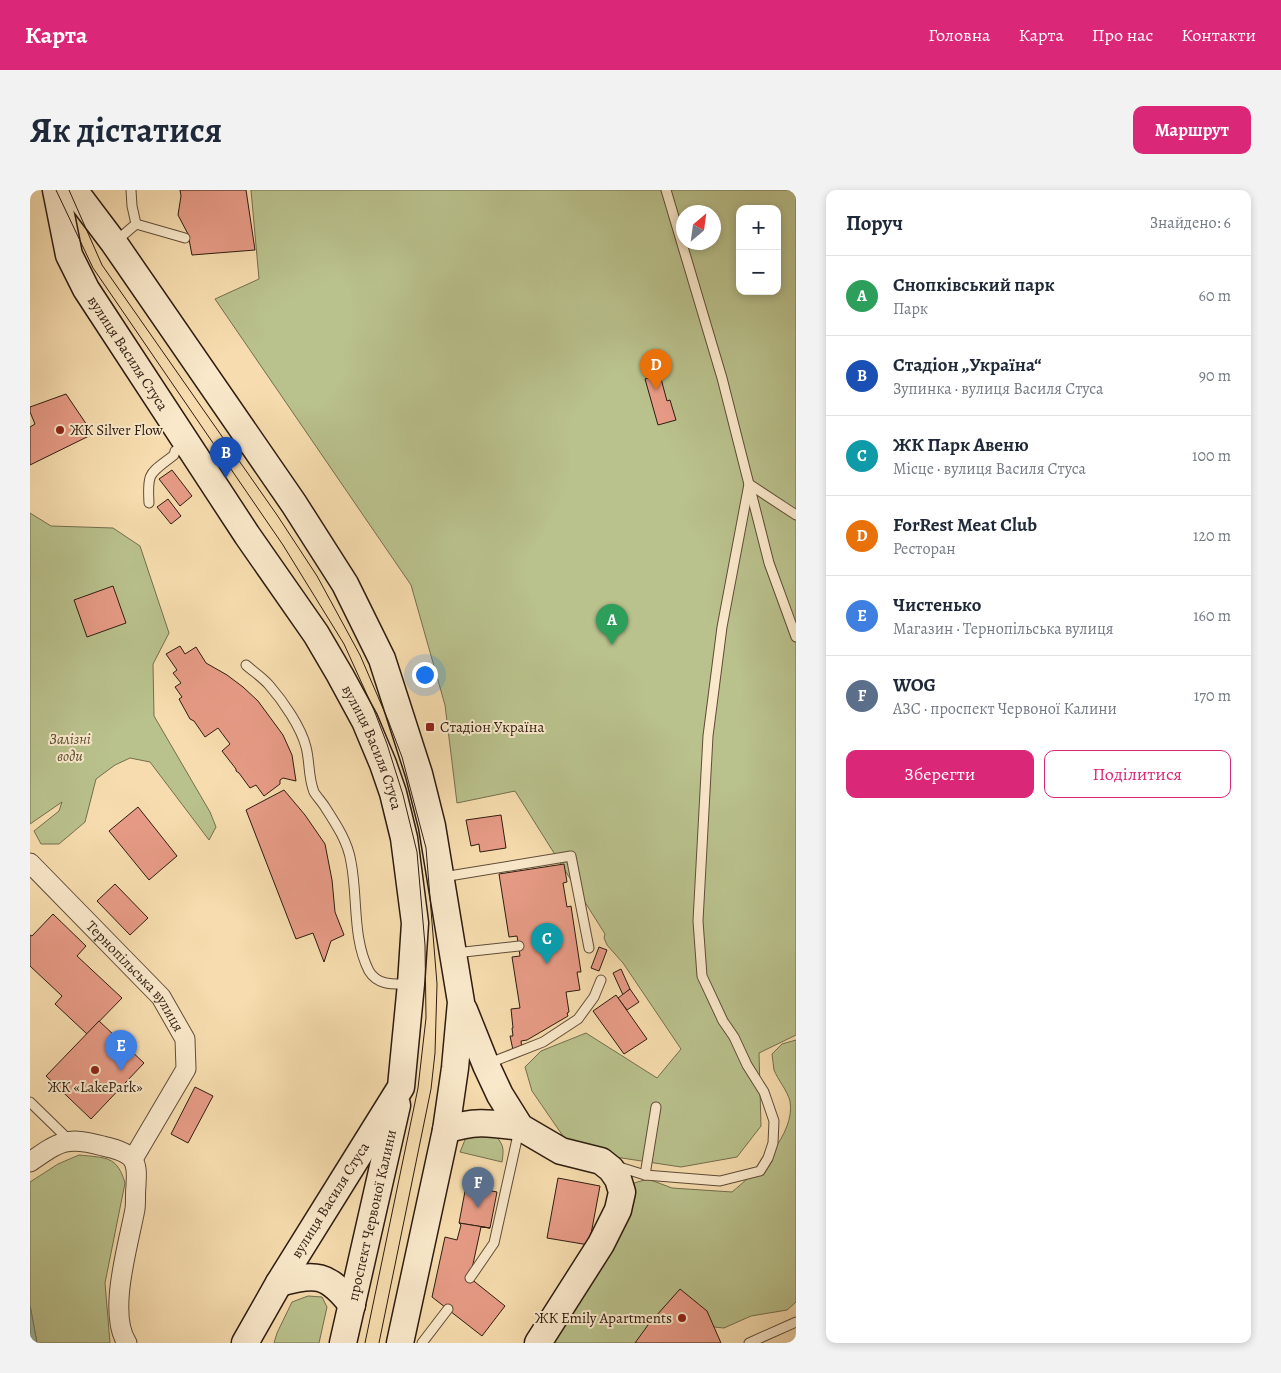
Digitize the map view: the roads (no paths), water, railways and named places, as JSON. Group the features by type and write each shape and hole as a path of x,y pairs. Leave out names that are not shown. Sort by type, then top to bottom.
{"main road":[{"name":"вулиця Василя Стуса","path":"56,190 69,255 86,289 247,535 316,634 340,675 369,730 393,793 404,838 415,923 401,1087 279,1282 245,1343"},
{"name":"вулиця Василя Стуса","path":"74,190 114,243 294,504 346,584 382,659 404,722 432,826 460,1002 452,1097 446,1130"},
{"path":"460,1002 500,1095 520,1127"},
{"name":"проспект Червоної Калини","path":"343,1343 401,1087"},
{"path":"400,1343 446,1130 483,1122 520,1127 561,1151 601,1161 618,1179 622,1192 618,1210 601,1244 538,1343"},
{"path":"279,1282 303,1276 321,1278 338,1287 352,1305"}],"street":[{"name":"Тернопільська вулиця","path":"30,863 162,997 185,1038 186,1069 133,1159"},
{"path":"30,1162 54,1145 69,1140 83,1140 118,1150 133,1159 136,1168 135,1207 123,1270 119,1312 121,1334 127,1343"}],"lane":[{"path":"131,190 136,224"},
{"path":"666,190 722,378 769,563 796,637"},
{"path":"114,243 136,224"},
{"path":"136,224 185,238"},
{"path":"149,503 148,485 151,472 174,455 175,451 189,446"},
{"path":"748,484 796,515"},
{"path":"601,1161 645,1175 720,1181 760,1171 768,1158 773,1143 774,1121 764,1092 747,1066 702,976 698,921 708,736 722,627 748,484"},
{"path":"246,665 268,684 283,702 295,721 306,746 310,778 315,792 343,837 351,861 357,925 362,951 370,972 379,982 411,984"},
{"path":"440,877 571,856 589,948"},
{"path":"576,939 587,938"},
{"path":"452,954 519,946"},
{"path":"486,1064 543,1042 578,1019 594,997 601,980"},
{"path":"30,1102 69,1140"},
{"path":"645,1175 656,1107"},
{"path":"470,1278 494,1243 520,1127"},
{"path":"422,1343 448,1309"},
{"path":"749,1343 796,1322"}],"tram line":[{"path":"56,190 93,268 283,545 344,644 374,710 403,795 417,852 425,945 426,1018 418,1088 365,1343"},
{"path":"69,190 102,265 277,515 317,576 360,655 402,757 426,848 437,984 435,1053 431,1089 379,1343"}],"place":[{"name":"ForRest Meat Club","path":"656,390"},
{"name":"ЖК Silver Flow","path":"60,430"},
{"name":"Стадіон „Україна“","path":"226,478"},
{"name":"Снопківський парк","path":"612,645"},
{"name":"Стадіон Україна","path":"430,727"},
{"name":"ЖК Парк Авеню","path":"547,964"},
{"name":"ЖК «LakePark»","path":"95,1070"},
{"name":"Чистенько","path":"121,1071"},
{"name":"WOG","path":"478,1208"},
{"name":"ЖК Emily Apartments","path":"682,1318"}],"park label":[{"name":"Залізні води","path":"70,748"}]}
